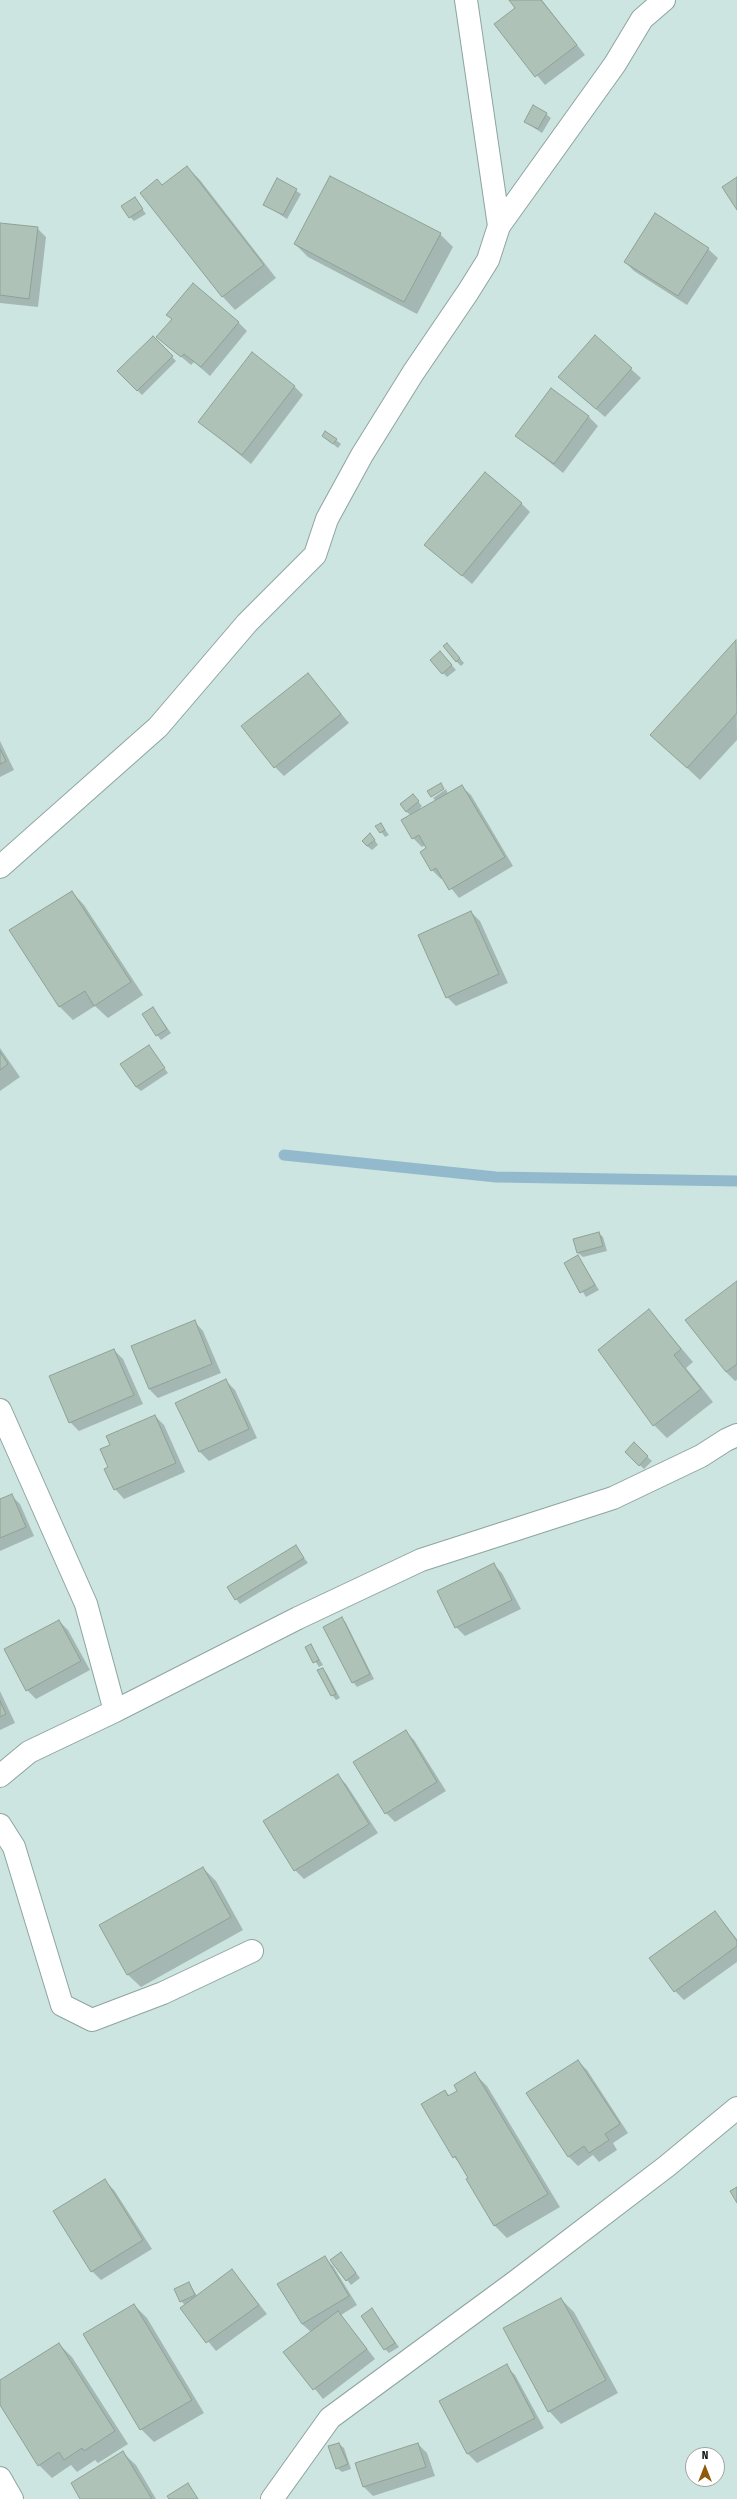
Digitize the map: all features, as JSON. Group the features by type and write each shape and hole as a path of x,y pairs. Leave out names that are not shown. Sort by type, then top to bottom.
{"street":[{"path":"466,0 499,226"},
{"path":"0,867 158,727 247,623 315,555 327,519 362,455 413,373 488,260 499,226 615,64 642,19 664,0"},
{"path":"0,1410 86,1604 115,1711"},
{"path":"0,1776 29,1752 115,1711 298,1618 421,1560 613,1498 701,1456 726,1440 737,1436"},
{"path":"0,1825 14,1847 62,2005 92,2020 163,1994 252,1952"},
{"path":"272,2499 330,2418 515,2282 667,2166 737,2108"},
{"path":"0,2478 12,2499"}],"building":[{"path":"509,0 541,0 577,45 535,77 494,24 515,8"},
{"path":"533,105 547,113 538,129 524,122"},
{"path":"187,166 264,265 222,297 140,193 157,179 162,185"},
{"path":"330,176 441,233 404,302 294,244"},
{"path":"737,177 737,210 722,187"},
{"path":"277,178 297,189 283,215 263,205"},
{"path":"135,197 143,209 129,218 121,206"},
{"path":"655,213 709,248 678,296 624,262"},
{"path":"0,223 38,227 29,299 0,295"},
{"path":"193,283 239,322 201,367 184,354 181,357 156,337 172,319 166,315"},
{"path":"595,335 632,368 596,409 558,377"},
{"path":"153,336 173,356 137,391 117,371"},
{"path":"252,352 295,386 242,455 198,422"},
{"path":"551,388 589,416 554,464 515,436"},
{"path":"325,431 337,439 333,444 322,436"},
{"path":"485,472 522,503 462,576 424,545"},
{"path":"736,640 737,713 687,768 650,735"},
{"path":"447,643 460,658 456,662 443,646"},
{"path":"440,651 452,665 442,674 430,660"},
{"path":"308,673 341,714 274,768 241,726"},
{"path":"0,749 6,761 0,764"},
{"path":"441,783 444,789 431,797 427,791"},
{"path":"462,785 505,857 449,890 436,868 431,871 420,852 426,848 419,835 412,839 401,820"},
{"path":"413,794 419,801 406,812 400,804"},
{"path":"381,823 385,830 380,833 375,826"},
{"path":"370,833 375,840 367,846 362,841"},
{"path":"72,891 131,982 94,1006 85,991 59,1007 9,930"},
{"path":"471,911 499,974 446,998 418,935"},
{"path":"153,1007 167,1029 156,1036 142,1014"},
{"path":"149,1045 165,1068 136,1087 120,1064"},
{"path":"0,1052 8,1064 0,1070"},
{"path":"599,1232 603,1246 577,1253 573,1239"},
{"path":"578,1255 595,1285 580,1293 564,1263"},
{"path":"737,1281 737,1364 726,1372 685,1320"},
{"path":"649,1309 681,1349 674,1355 701,1389 653,1426 598,1350"},
{"path":"195,1320 212,1364 149,1389 131,1346"},
{"path":"114,1349 134,1395 69,1423 49,1376"},
{"path":"226,1379 249,1429 199,1452 175,1403"},
{"path":"155,1415 176,1463 114,1490 104,1469 108,1467 100,1449 110,1445 106,1436"},
{"path":"634,1442 648,1456 639,1466 625,1452"},
{"path":"12,1494 26,1527 0,1538 0,1499"},
{"path":"296,1545 304,1558 235,1600 227,1587"},
{"path":"494,1563 512,1600 455,1628 437,1591"},
{"path":"342,1617 370,1674 352,1683 323,1627"},
{"path":"59,1620 81,1661 26,1691 4,1649"},
{"path":"311,1644 319,1660 313,1663 305,1647"},
{"path":"323,1668 336,1694 331,1696 317,1670"},
{"path":"0,1701 6,1714 0,1717"},
{"path":"406,1730 437,1782 385,1814 353,1762"},
{"path":"338,1774 369,1824 294,1871 263,1821"},
{"path":"203,1867 231,1917 127,1975 99,1925"},
{"path":"715,1911 737,1941 737,1946 674,1992 649,1958"},
{"path":"578,2060 620,2124 605,2134 609,2140 589,2153 584,2146 568,2157 526,2093"},
{"path":"475,2072 548,2194 494,2226 466,2179 468,2178 455,2156 453,2158 421,2104 445,2090 448,2096 457,2091 454,2085"},
{"path":"105,2179 143,2240 91,2272 53,2211"},
{"path":"737,2187 737,2203 730,2191"},
{"path":"341,2252 356,2273 346,2281 330,2260"},
{"path":"325,2256 349,2296 302,2324 277,2284"},
{"path":"232,2269 259,2305 206,2343 180,2308"},
{"path":"189,2282 195,2295 180,2302 174,2289"},
{"path":"561,2298 606,2380 548,2412 503,2328"},
{"path":"134,2304 192,2400 140,2430 83,2334"},
{"path":"372,2308 395,2343 384,2350 361,2316"},
{"path":"338,2311 367,2349 313,2390 283,2352"},
{"path":"59,2343 115,2431 84,2451 82,2448 64,2460 59,2452 38,2466 0,2405 0,2380"},
{"path":"507,2364 535,2418 467,2454 439,2401"},
{"path":"339,2443 348,2464 336,2469 328,2446"},
{"path":"418,2443 426,2467 363,2487 355,2463"},
{"path":"123,2451 152,2499 80,2499 71,2483"},
{"path":"188,2483 198,2499 169,2499 167,2496"}],"waterway":[{"path":"284,1155 496,1177 737,1181"}]}
